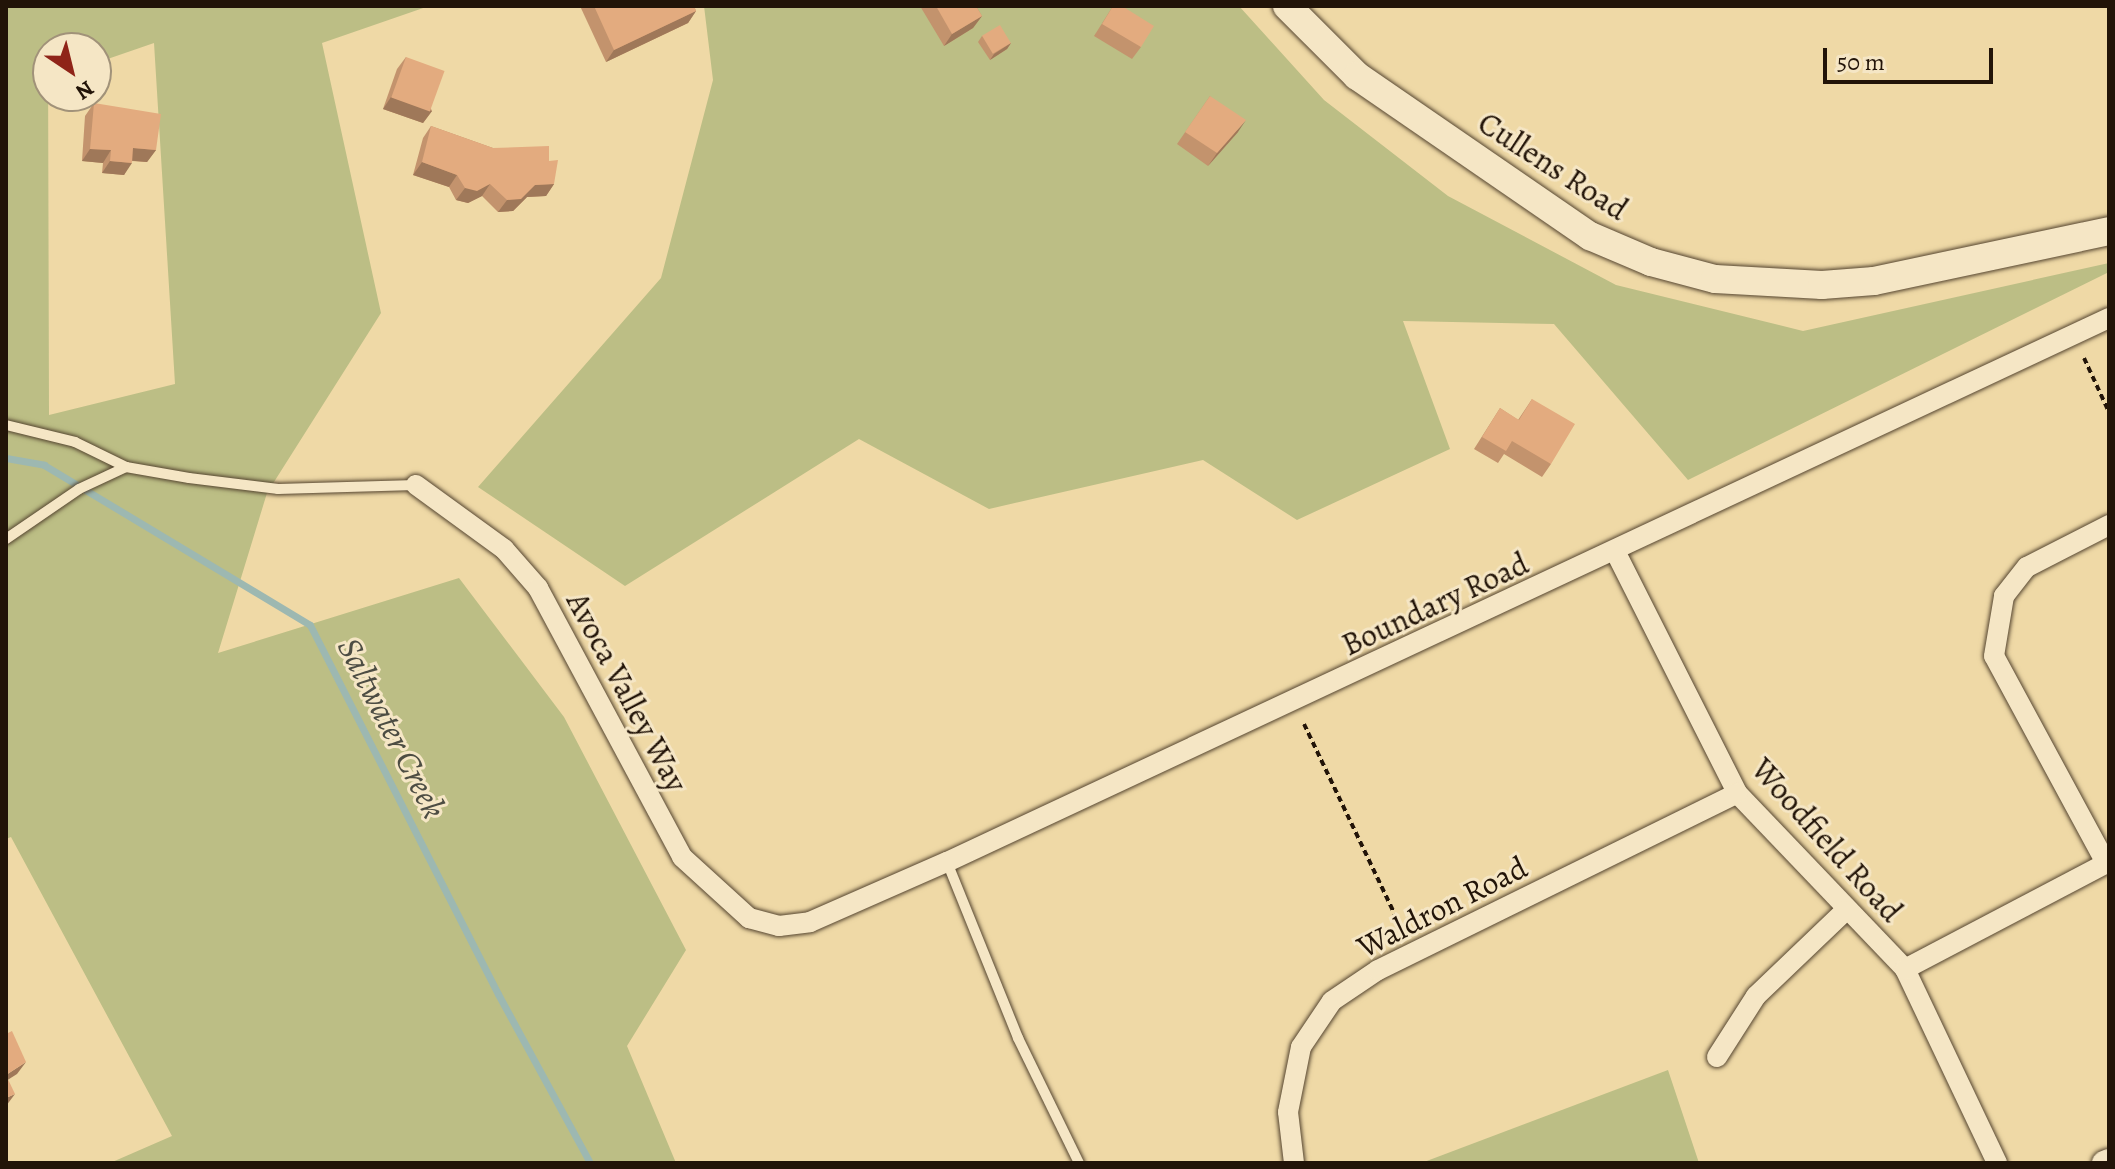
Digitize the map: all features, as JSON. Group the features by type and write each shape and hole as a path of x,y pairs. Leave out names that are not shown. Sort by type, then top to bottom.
{"main road":[{"name":"Cullens Road","path":"1287,6 1357,76 1590,236 1651,262 1715,279 1822,285 1887,278 2109,231"}],"street":[{"name":"Boundary Road","path":"779,926 810,922 947,862 1616,553 2109,318"},
{"name":"Avoca Valley Way","path":"416,485 504,549 538,588 682,857 749,918 779,926"},
{"path":"1905,969 2108,862 1994,656 2004,596 2027,567 2109,525"},
{"name":"Woodfield Road","path":"1616,553 1737,793 1845,911 1905,969 1997,1163"},
{"name":"Waldron Road","path":"1294,1163 1288,1112 1301,1047 1332,1001 1414,953 1737,793"},
{"path":"1717,1057 1756,996 1845,911"}],"lane":[{"path":"6,425 75,442 126,467 278,489 416,485"},
{"path":"6,539 79,489 126,467"},
{"path":"947,862 1012,1023 1079,1163"}],"path":[{"path":"2084,358 2109,412"},
{"path":"1304,724 1414,953"}],"green space":[{"path":"6,6 429,6 322,43 381,313 267,493 218,653 459,578 564,717 686,950 627,1046 676,1163 110,1163 172,1136 11,837 6,839","holes":["32,32 112,32 112,57 154,43 175,384 49,415 48,112 32,112"]},
{"path":"704,6 1239,6 1324,100 1448,196 1616,285 1803,331 2109,263 2109,272 1688,480 1554,324 1403,321 1450,449 1297,520 1203,460 989,509 859,439 625,586 478,487 661,278 713,80"},
{"path":"1668,1070 1699,1163 1424,1162"}],"building":[{"path":"594,6 694,6 696,11 614,50"},
{"path":"936,6 976,6 982,16 952,34"},
{"path":"1113,6 1122,6 1154,26 1141,47 1102,24"},
{"path":"1000,25 1011,43 993,54 982,36"},
{"path":"406,57 445,71 430,111 391,97"},
{"path":"1210,96 1246,120 1217,153 1185,132"},
{"path":"112,106 161,114 156,150 133,148 132,163 110,161 111,150 90,149 93,112 112,112"},
{"path":"431,126 493,148 549,146 549,161 558,160 554,184 535,185 521,199 507,200 490,184 477,191 465,188 457,175 422,162"},
{"path":"1532,399 1575,424 1551,464 1512,441 1506,451 1482,437 1500,408 1519,420"},
{"path":"12,1031 26,1062 6,1075 6,1034"},
{"path":"6,1075 15,1094 6,1098"}],"waterway":[{"name":"Saltwater Creek","path":"6,458 44,465 310,625 498,994 590,1163"}]}
